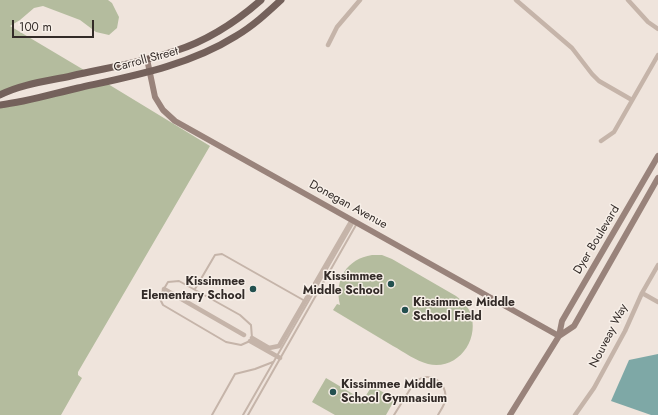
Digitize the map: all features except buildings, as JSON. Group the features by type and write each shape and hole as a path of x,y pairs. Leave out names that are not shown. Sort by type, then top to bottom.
{"main road":[{"path":"0,95 31,85 147,59 175,51 199,41 247,12 261,0"},
{"name":"Carroll Street","path":"0,105 149,72 176,64 207,51 236,36 263,17 281,0"}],"street":[{"path":"328,45 337,27 360,0"},
{"path":"516,0 572,48 599,81 632,100"},
{"path":"628,0 648,22 658,29"},
{"path":"601,141 614,132 658,55"},
{"name":"Donegan Avenue","path":"147,59 155,96 163,110 175,121 559,336"},
{"name":"Dyer Boulevard","path":"510,415 559,336 562,321 658,156"},
{"name":"Dyer Boulevard","path":"559,336 574,326 658,178"},
{"path":"251,339 269,348 279,346 355,221"},
{"name":"Nouveay Way","path":"575,415 594,388 625,331 642,293 658,265"},
{"path":"164,289 244,335"},
{"path":"642,293 658,302"},
{"path":"251,339 279,357"}],"lane":[{"path":"212,415 235,374 255,369 274,361 279,357 311,305 355,221"},
{"path":"195,289 215,255 222,254 311,305"},
{"path":"180,281 195,289 240,315 251,326 251,339 241,345 226,342 163,305 159,297 168,282 180,281"},
{"path":"248,415 306,302"},
{"path":"244,415 274,361"},
{"path":"394,415 418,378 429,377 440,381 446,394 445,404 438,415"}],"green space":[{"path":"0,0 108,0 112,3 119,17 117,28 109,35 96,32 80,20 43,6 34,8 10,26 84,70 0,92"},
{"path":"108,84 210,146 78,372 78,375 82,378 61,415 0,415 0,108"},
{"name":"Kissimmee Middle School Field","path":"382,255 392,259 456,296 466,305 473,322 472,332 464,351 457,358 449,363 439,365 424,363 333,310 337,304 340,305 339,287 344,272 356,261 363,257"},
{"name":"Kissimmee Middle School Gymnasium","path":"326,378 363,400 372,386 395,399 386,415 335,415 312,402"}],"water":[{"path":"658,354 658,415 651,415 611,401 629,360"}],"place":[{"name":"Kissimmee Middle School","path":"391,284"},
{"name":"Kissimmee Elementary School","path":"253,289"},
{"name":"Kissimmee Middle School Field","path":"405,310"},
{"name":"Kissimmee Middle School Gymnasium","path":"333,392"}]}
